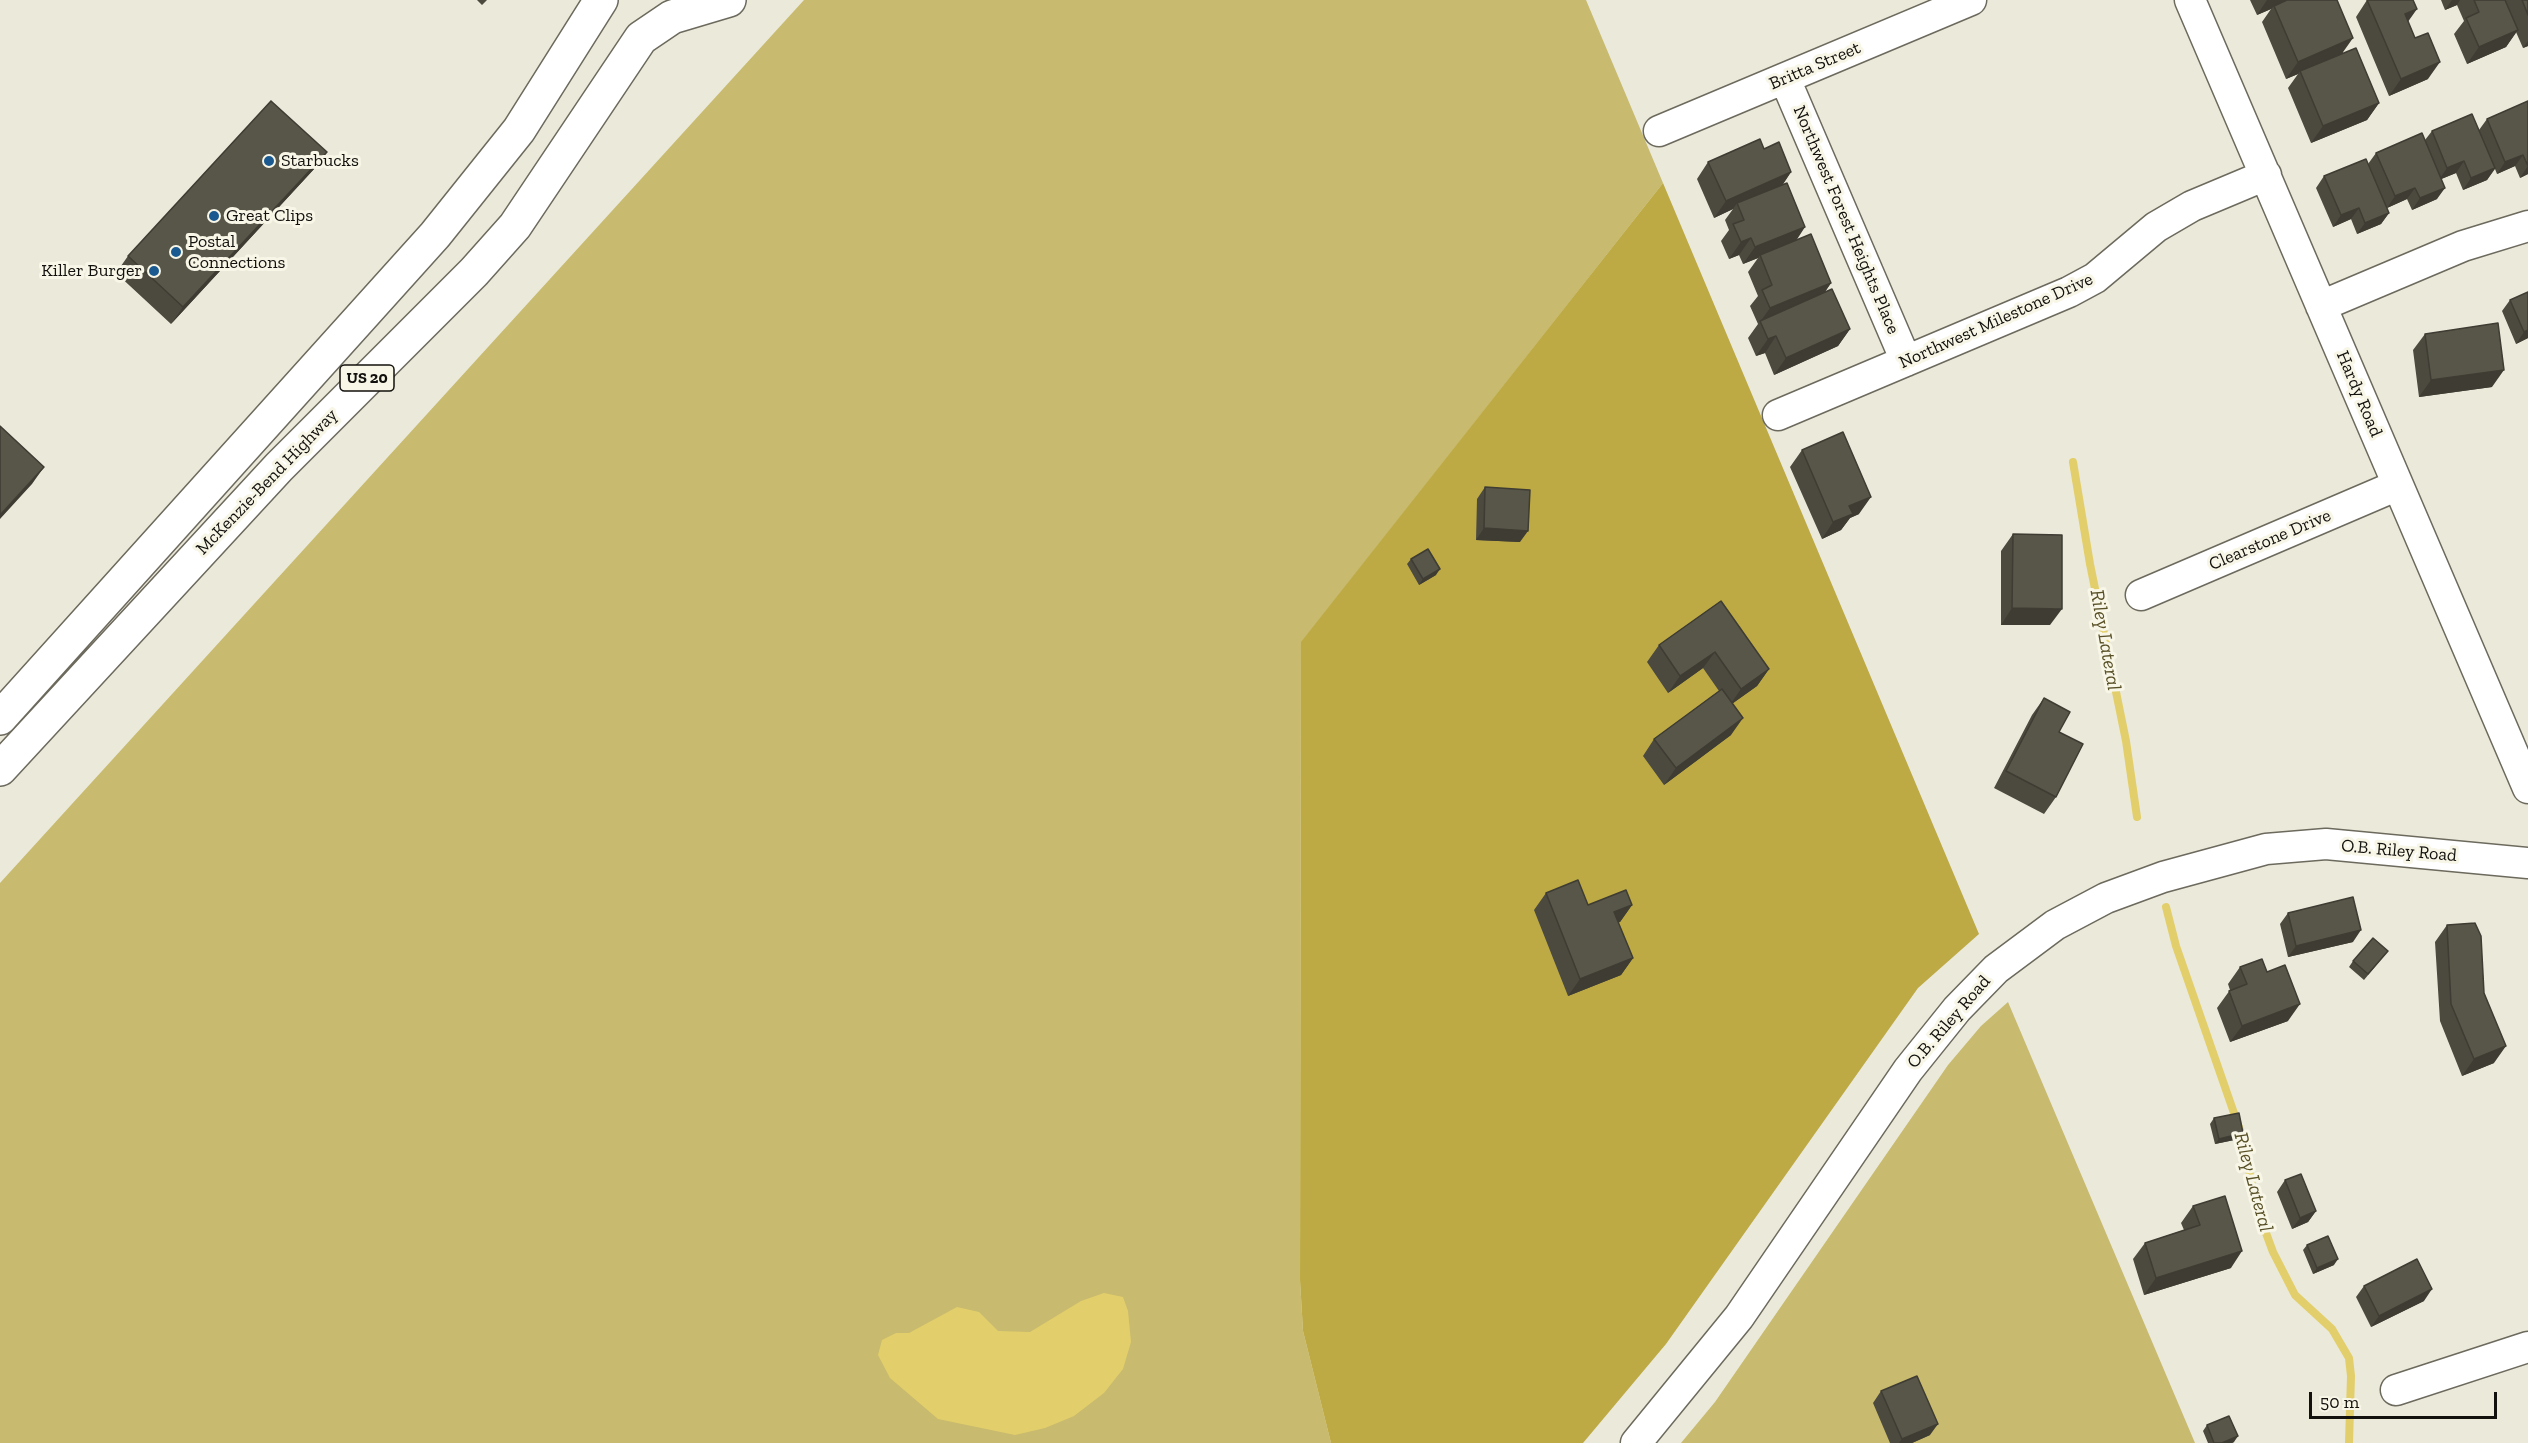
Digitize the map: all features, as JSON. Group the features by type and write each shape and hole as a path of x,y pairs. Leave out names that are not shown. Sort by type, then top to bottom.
{"highway":[{"name":"McKenzie-Bend Highway","path":"0,718 435,235 519,130 601,0"},
{"name":"McKenzie-Bend Highway","path":"0,769 279,467 474,273 515,226 641,38 672,17 729,0"}],"street":[{"name":"Britta Street","path":"1659,131 1971,0"},
{"name":"Hardy Road","path":"2190,0 2528,788"},
{"name":"Northwest Forest Heights Place","path":"1785,79 1906,361"},
{"name":"Northwest Milestone Drive","path":"1778,416 2078,288 2096,278 2156,227 2192,206 2266,175"},
{"path":"2321,306 2463,246 2528,226"},
{"name":"Clearstone Drive","path":"2141,595 2398,485"},
{"name":"O.B. Riley Road","path":"1636,1443 1739,1317 1908,1070 1957,1009 1996,969 2055,925 2106,898 2163,877 2266,849 2326,844 2528,863"},
{"path":"2396,1390 2528,1347"}],"shaded area":[{"path":"804,0 1586,0 1663,183 1301,643 1300,1280 1303,1331 1331,1443 0,1443 0,883"},
{"path":"1663,183 1979,934 1918,988 1666,1344 1583,1443 1331,1443 1303,1331 1300,1280 1301,642"},
{"path":"2008,1002 2195,1443 1681,1443 1715,1402 1948,1065 1981,1026"},
{"path":"1104,1293 1123,1297 1128,1311 1131,1342 1123,1369 1104,1393 1074,1416 1045,1428 1015,1435 938,1419 890,1378 878,1355 882,1340 896,1333 909,1333 957,1307 979,1312 998,1331 1030,1332 1081,1301"}],"building":[{"path":"2287,0 2337,0 2353,38 2298,62 2274,6"},
{"path":"2367,0 2413,0 2417,9 2405,14 2415,38 2428,33 2440,62 2401,79"},
{"path":"2474,0 2505,0 2518,30 2479,47 2466,18 2479,12"},
{"path":"2522,0 2528,0 2528,15"},
{"path":"2356,48 2379,103 2323,126 2300,71"},
{"path":"271,101 327,152 183,307 128,256"},
{"path":"2528,101 2528,166 2523,155 2505,162 2487,119"},
{"path":"2472,114 2495,168 2471,178 2464,161 2447,168 2432,131"},
{"path":"2422,133 2445,188 2420,198 2415,188 2395,196 2376,153"},
{"path":"1760,139 1764,149 1779,142 1791,172 1726,201 1708,162"},
{"path":"2366,159 2389,213 2365,223 2359,208 2341,215 2324,176"},
{"path":"1787,183 1805,227 1755,247 1751,238 1741,242 1733,224 1744,220 1737,203"},
{"path":"1811,234 1831,283 1770,308 1762,290 1772,285 1760,255"},
{"path":"1832,289 1850,329 1786,358 1776,336 1768,339 1760,321"},
{"path":"2528,292 2528,330 2524,332 2510,300"},
{"path":"2498,323 2504,370 2431,380 2425,334"},
{"path":"0,426 44,467 0,515"},
{"path":"1843,432 1871,497 1849,506 1853,514 1833,522 1802,450"},
{"path":"1485,487 1530,490 1528,531 1484,528"},
{"path":"2013,534 2062,535 2062,609 2012,608"},
{"path":"1428,549 1440,569 1423,579 1411,559"},
{"path":"1721,601 1769,669 1741,689 1715,652 1680,676 1659,645"},
{"path":"1722,689 1743,718 1676,768 1654,739"},
{"path":"2044,698 2070,712 2059,732 2083,744 2056,797 2006,771"},
{"path":"1578,880 1588,905 1626,890 1632,905 1614,912 1633,958 1580,979 1546,893"},
{"path":"2353,897 2361,930 2296,946 2288,913"},
{"path":"2475,923 2481,936 2484,993 2506,1046 2474,1059 2451,1004 2447,925"},
{"path":"2373,938 2388,951 2368,974 2353,961"},
{"path":"2262,959 2267,972 2285,965 2300,1004 2242,1026 2229,991 2247,984 2240,967"},
{"path":"2239,1113 2243,1133 2219,1139 2214,1118"},
{"path":"2301,1174 2316,1211 2300,1218 2285,1180"},
{"path":"2225,1196 2242,1251 2156,1278 2145,1243 2200,1225 2193,1206"},
{"path":"2328,1236 2338,1259 2317,1268 2307,1245"},
{"path":"2417,1259 2432,1289 2379,1316 2364,1286"},
{"path":"1917,1376 1938,1424 1902,1439 1881,1391"},
{"path":"2229,1416 2238,1436 2222,1443 2214,1443 2207,1425"}],"waterway":[{"name":"Riley Lateral","path":"2073,462 2090,564 2126,741 2137,817"},
{"name":"Riley Lateral","path":"2166,907 2176,946 2243,1139 2256,1206 2273,1252 2295,1295 2332,1329 2349,1358 2351,1376 2349,1443"}],"place":[{"name":"Starbucks","path":"269,161"},
{"name":"Great Clips","path":"214,216"},
{"name":"Postal Connections","path":"176,252"},
{"name":"Killer Burger","path":"154,271"}]}
